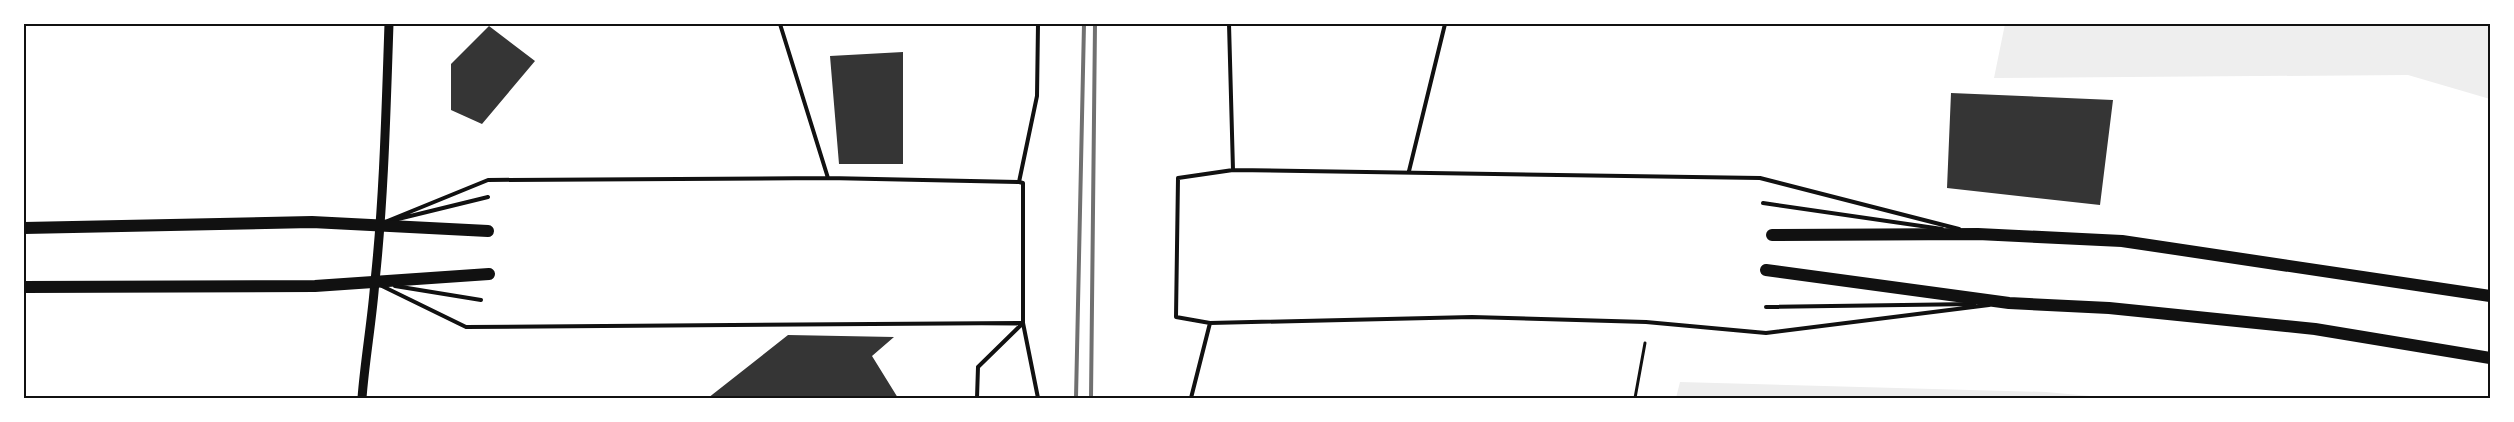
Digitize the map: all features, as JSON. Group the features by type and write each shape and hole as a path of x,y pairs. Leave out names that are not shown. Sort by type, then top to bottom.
{"main road":[{"path":"24,228 312,222 488,231"},
{"path":"1772,235 1978,234 2122,241 2490,296"},
{"path":"1766,270 2008,303 2109,308 2315,329 2490,358"},
{"path":"24,287 315,286 489,274"}],"street":[{"path":"362,398 364,358 375,282 385,149 389,24"}],"lane":[{"path":"780,24 828,178"},
{"path":"1019,182 1037,96 1038,24"},
{"path":"1229,24 1233,170"},
{"path":"1409,171 1445,24"},
{"path":"1978,234 1760,178 1409,171 1233,170 1178,178 1176,318 1210,323 1472,317 1646,322 1766,333 2008,303"},
{"path":"379,224 488,180 828,178 1023,183 1023,323 1038,398"},
{"path":"379,224 488,197"},
{"path":"1762,204 1978,234"},
{"path":"375,282 466,327 1023,323"},
{"path":"375,282 481,300"},
{"path":"1766,307 2008,303"},
{"path":"977,398 978,367 1023,323"},
{"path":"1191,398 1210,323"}],"path":[{"path":"1635,398 1644,352 1646,322"}],"shaded area":[{"path":"2005,24 2490,24 2490,99 2408,75 1994,78"},
{"path":"1680,382 2046,392 2112,398 1676,398"}],"building":[{"path":"489,26 535,61 482,124 451,110 451,64"},
{"path":"903,52 903,164 839,164 830,56"},
{"path":"1951,93 2113,100 2100,205 1947,188"},
{"path":"788,335 894,337 872,356 898,398 708,398"}],"railway":[{"path":"1076,398 1084,24"},
{"path":"1091,398 1095,24"}]}
